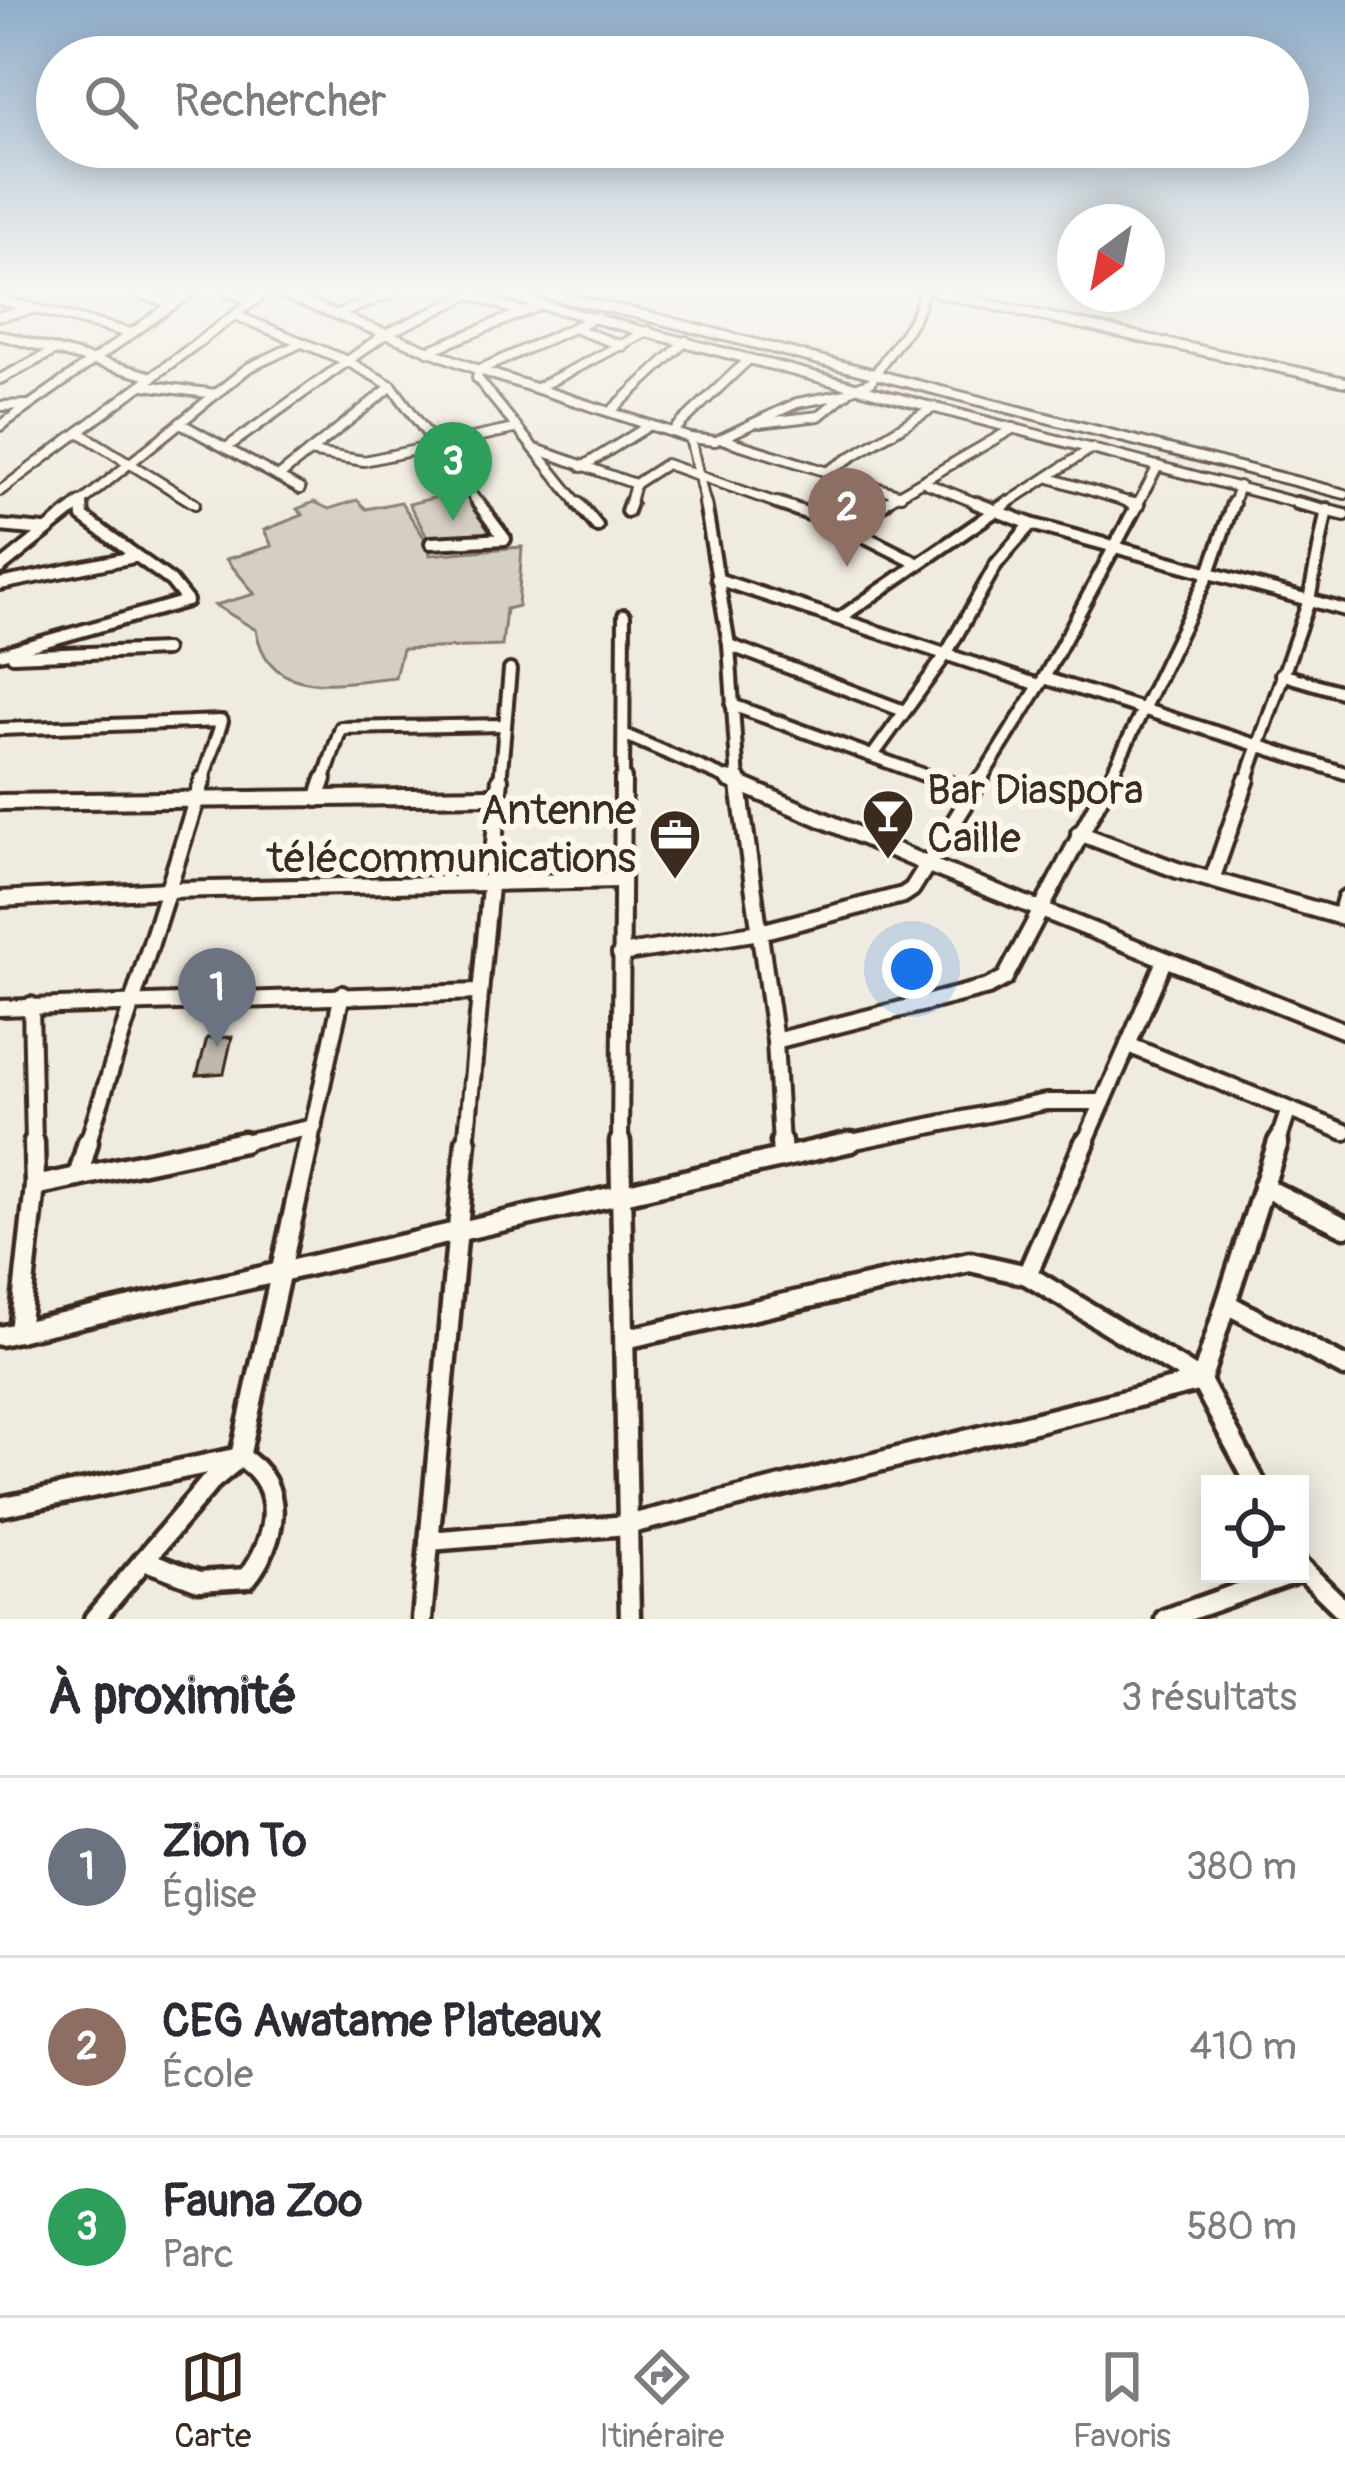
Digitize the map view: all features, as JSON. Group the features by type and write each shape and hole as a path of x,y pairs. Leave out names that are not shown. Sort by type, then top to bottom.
{"street":[{"path":"0,426 82,369"},
{"path":"118,369 153,377"},
{"path":"0,491 164,369"},
{"path":"0,568 248,369"},
{"path":"226,448 336,369"},
{"path":"361,369 392,386 506,539 431,543"},
{"path":"475,369 692,442 718,440 826,393 846,394"},
{"path":"536,388 576,369"},
{"path":"611,411 656,369"},
{"path":"671,432 738,369"},
{"path":"788,369 1345,514"},
{"path":"842,369 1345,494"},
{"path":"759,423 819,416 875,377 878,369"},
{"path":"1284,369 1345,382"},
{"path":"479,370 479,383 597,526"},
{"path":"144,385 216,394"},
{"path":"278,476 392,386"},
{"path":"0,406 29,405"},
{"path":"828,471 934,407"},
{"path":"180,423 300,489"},
{"path":"582,467 650,425"},
{"path":"844,526 926,483 1014,428"},
{"path":"309,452 364,461 514,429"},
{"path":"79,432 195,504"},
{"path":"718,440 901,495"},
{"path":"692,442 729,646 738,782 775,1041 782,1156"},
{"path":"840,618 915,562 1092,448"},
{"path":"538,449 635,484"},
{"path":"117,455 147,452"},
{"path":"627,511 635,484 666,464 844,526 915,562"},
{"path":"620,954 760,932 904,896 931,866 1042,682 1158,466"},
{"path":"1050,478 1138,505"},
{"path":"926,483 1031,524 1345,610"},
{"path":"775,1041 988,987 1006,978 1146,710 1209,573 1239,487"},
{"path":"0,655 187,602 184,592 83,517 82,504"},
{"path":"1213,877 1262,747 1281,674 1309,600 1327,509"},
{"path":"874,754 945,656 988,578 1031,524"},
{"path":"0,526 45,530"},
{"path":"0,584 134,557"},
{"path":"717,579 945,656 1146,710 1345,772"},
{"path":"624,615 620,1196 630,1619"},
{"path":"729,646 904,711"},
{"path":"0,655 165,650"},
{"path":"422,1619 510,670"},
{"path":"1281,674 1345,693"},
{"path":"732,705 973,793"},
{"path":"0,729 222,721 128,1001 78,1177"},
{"path":"317,799 340,728 505,724"},
{"path":"625,735 931,866 1345,1031"},
{"path":"0,802 495,796"},
{"path":"1079,832 1178,870 1343,917 1345,898"},
{"path":"0,899 167,890 620,880"},
{"path":"1027,1275 1164,961"},
{"path":"0,1008 478,992"},
{"path":"94,1619 212,1481 240,1457 342,994"},
{"path":"19,1331 35,1186 31,1005"},
{"path":"1128,1045 1345,1132"},
{"path":"0,1336 782,1156 1046,1102 1103,1102"},
{"path":"1201,1381 1288,1112"},
{"path":"35,1186 314,1127"},
{"path":"1263,1187 1345,1227"},
{"path":"625,1340 970,1262 1027,1275 1201,1381 1251,1475"},
{"path":"1227,1304 1345,1366"},
{"path":"429,1541 627,1525 1201,1381"},
{"path":"0,1507 240,1457 253,1461 264,1473 272,1498 271,1540 262,1564 247,1578 199,1581 144,1560"},
{"path":"1309,1580 1345,1611"},
{"path":"1165,1619 1265,1583"}],"shaded area":[{"path":"469,489 498,538 429,540 409,504"},
{"path":"357,500 366,509 401,502 429,545 430,555 522,547 518,606 506,609 502,646 402,649 395,677 309,682 275,668 263,653 256,630 215,605 255,594 226,559 272,546 264,530 303,515 297,509 314,502 329,509"}],"building":[{"path":"232,1037 224,1073 197,1075 207,1038"}],"place":[{"name":"Fauna Zoo","path":"453,521"},
{"name":"CEG Awatame Plateaux","path":"847,567"},
{"name":"Bar Diaspora Caille","path":"888,861"},
{"name":"Antenne télécommunications","path":"675,881"},
{"name":"Zion To","path":"217,1047"}]}
